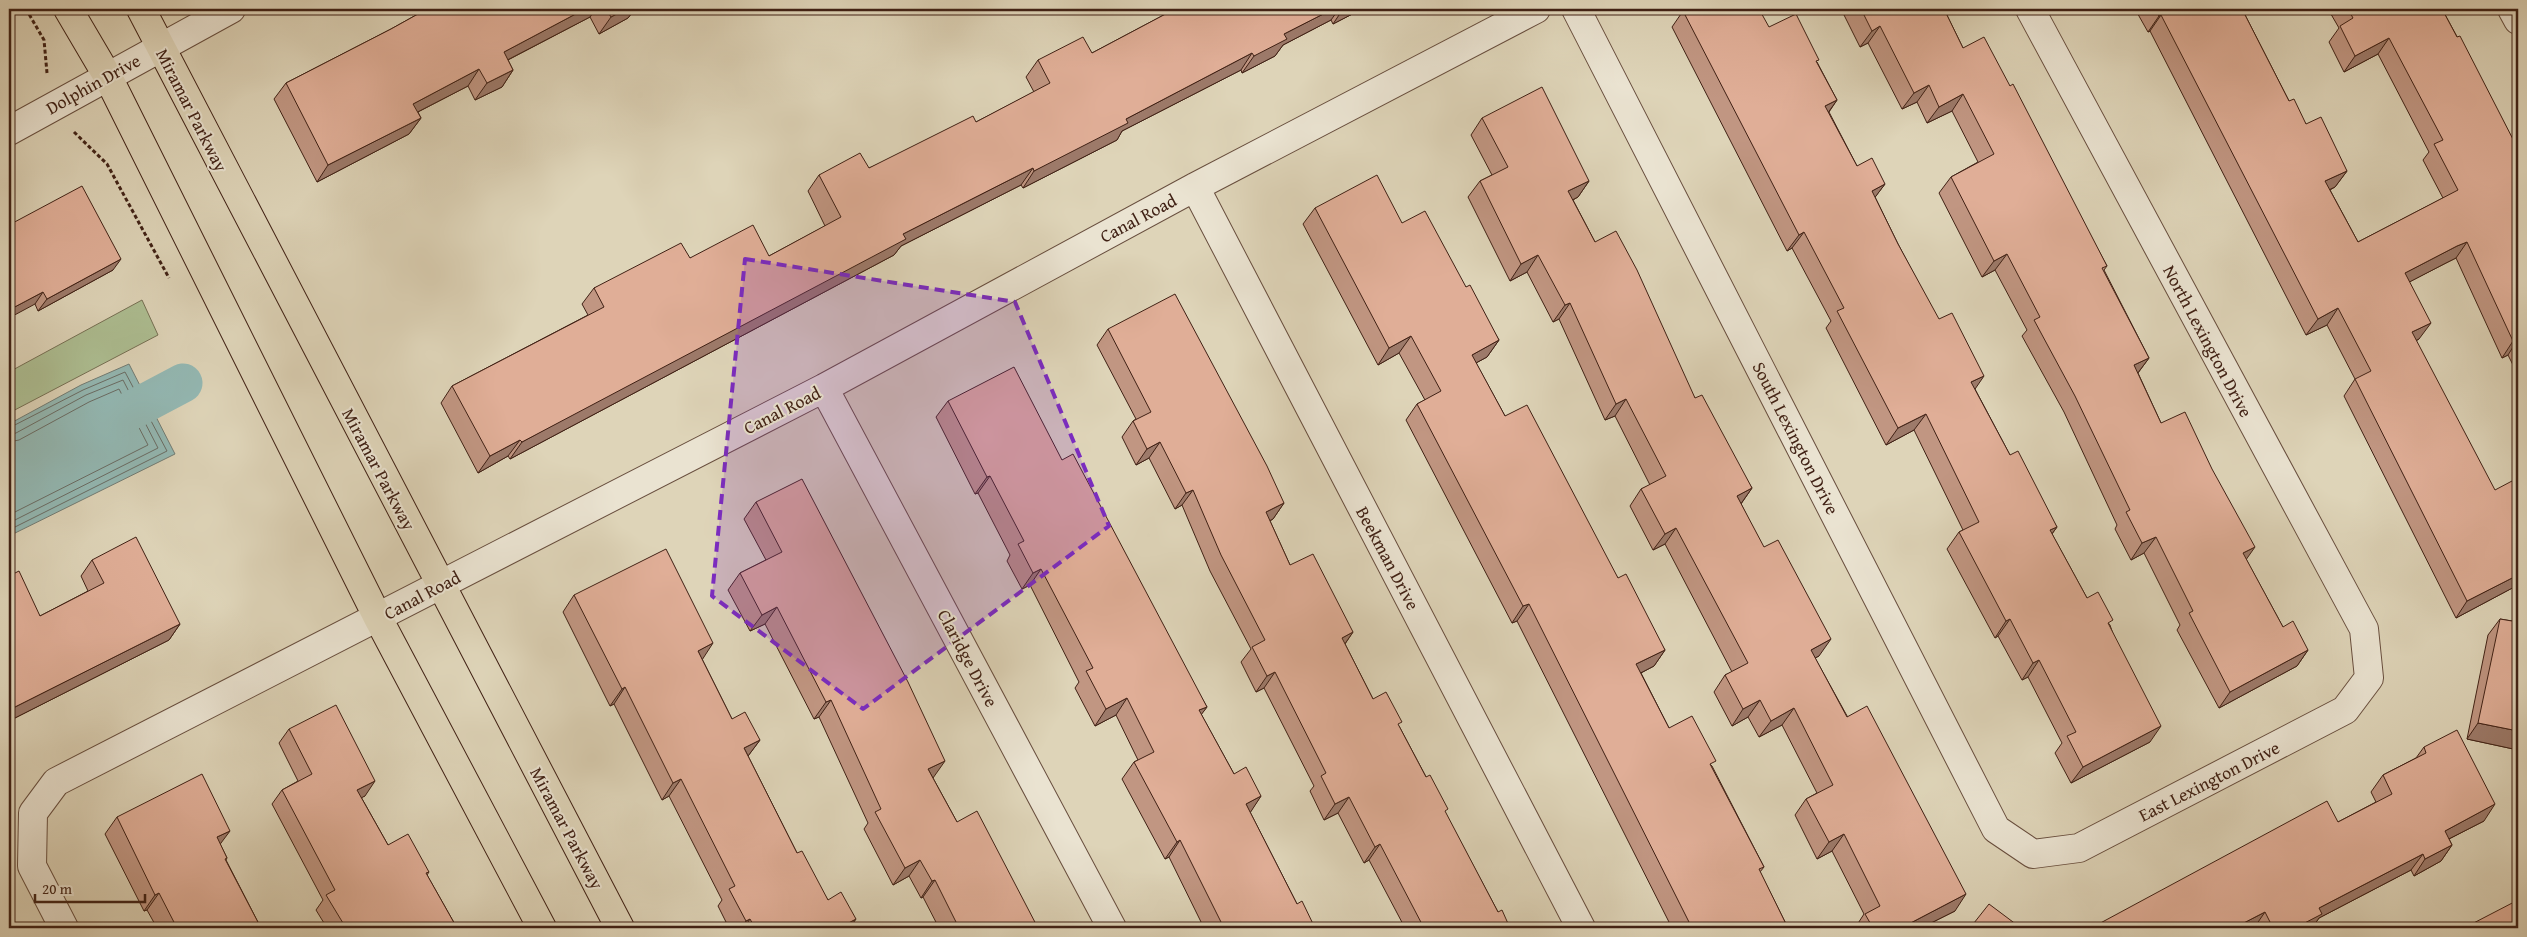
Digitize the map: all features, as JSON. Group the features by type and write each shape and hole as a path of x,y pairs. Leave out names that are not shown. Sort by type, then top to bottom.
{"main road":[{"path":"68,9 108,77 378,618 542,928"},
{"name":"Miramar Parkway","path":"141,9 620,928"}],"street":[{"name":"Dolphin Drive","path":"9,130 108,77 159,46 230,9"},
{"name":"Canal Road","path":"64,928 32,866 34,813 56,782 824,388 1195,188 1536,9"},
{"name":"South Lexington Drive","path":"1576,9 1996,829 2033,854"},
{"name":"North Lexington Drive","path":"2030,9 2364,629 2369,678"},
{"path":"2512,9 2518,20"},
{"name":"Beekman Drive","path":"1195,188 1581,928"},
{"name":"Claridge Drive","path":"824,388 1112,928"},
{"name":"East Lexington Drive","path":"2033,854 2079,848 2345,710 2369,678"}],"path":[{"path":"26,9 44,40 50,108"}],"highlighted area":[{"path":"745,259 1015,302 1109,526 863,709 712,596"}],"green space":[{"path":"142,300 158,335 9,413 9,372"}],"water":[{"path":"129,364 175,454 9,536 9,424 81,385"}],"building":[{"path":"427,9 585,9 504,52 513,70 487,83 479,69 413,104 421,118 328,165 286,83"},
{"path":"606,9 626,9 611,17"},
{"path":"1175,9 1333,9 1284,34 1287,39 1254,56 1252,53 1126,119 1128,123 1034,171 1033,168 903,234 906,239 522,442 520,440 490,456 452,386 604,307 594,288 681,243 690,258 753,225 769,256 841,217 819,175 860,153 869,168 973,116 976,122 1050,83 1038,60 1083,37 1092,53"},
{"path":"1687,9 1759,9 1769,27 1796,14 1819,60 1816,61 1837,100 1825,106 1857,166 1872,158 1885,184 1872,191 1898,244 1939,319 1952,313 1984,376 1971,382 2010,455 2018,451 2057,527 2050,530 2087,598 2098,592 2113,620 2108,623 2161,726 2083,767 2067,736 2076,732 2039,660 2033,663 2010,619 2006,621 1959,532 1979,522 1926,414 1898,428 1837,311 1844,308 1804,232 1799,235 1683,11"},
{"path":"1861,9 1944,9 1963,48 1984,37 2010,86 2013,84 2107,266 2102,268 2149,358 2134,365 2161,423 2185,412 2212,469 2255,547 2243,553 2283,627 2293,621 2308,650 2230,692 2189,613 2193,611 2156,537 2142,543 2126,512 2130,510 2075,396 2034,320 2040,317 2007,254 1994,261 1951,177 1994,154 1963,94 1939,107 1929,85 1914,93 1880,26 1872,31"},
{"path":"2155,9 2242,9 2289,101 2294,99 2306,124 2321,117 2347,171 2325,181 2358,242 2458,190 2434,144 2443,140 2389,38 2355,56 2340,26 2353,18 2348,9 2442,9 2457,37 2460,36 2518,149 2518,339 2513,341 2467,242 2405,273 2431,323 2412,332 2495,490 2512,481 2518,493 2518,575 2467,601 2355,379 2371,371 2338,308 2318,319 2161,15 2159,16"},
{"path":"1542,87 1589,181 1568,191 1595,242 1616,231 1637,270 1695,398 1702,395 1752,488 1737,496 1764,547 1778,540 1831,639 1811,650 1847,717 1867,706 1966,894 1901,928 1873,928 1865,914 1880,906 1844,834 1829,842 1806,799 1833,785 1794,708 1771,721 1760,700 1743,709 1725,675 1748,663 1676,528 1665,534 1641,489 1666,476 1626,399 1616,404 1570,303 1565,305 1538,255 1521,264 1480,181 1508,167 1482,118"},
{"path":"1377,175 1402,223 1425,211 1466,287 1470,285 1499,340 1472,355 1505,416 1527,405 1618,578 1626,574 1665,650 1636,664 1669,728 1692,716 1716,761 1710,764 1764,867 1759,869 1788,928 1692,928 1529,604 1523,606 1417,404 1441,391 1411,336 1389,348 1315,208"},
{"path":"82,186 121,259 47,299 43,292 9,310 9,225"},
{"path":"1175,294 1267,466 1284,503 1266,512 1290,565 1313,554 1353,632 1342,638 1373,699 1386,692 1402,722 1398,724 1426,777 1430,775 1448,809 1445,811 1498,912 1502,910 1510,928 1424,928 1380,844 1375,847 1349,797 1335,804 1321,776 1326,773 1275,672 1267,676 1252,647 1265,640 1221,555 1193,490 1186,493 1160,442 1147,449 1133,421 1151,412 1108,329"},
{"path":"1014,367 1062,460 1073,454 1207,707 1199,710 1234,774 1246,767 1261,796 1246,804 1297,904 1302,901 1315,928 1224,928 1180,840 1177,842 1134,762 1154,752 1127,698 1106,709 1086,671 1093,668 1041,569 1033,573 1018,544 1024,541 990,476 987,477 948,401"},
{"path":"802,479 908,682 945,761 928,769 957,822 977,811 1038,928 959,928 935,880 932,881 920,860 905,868 875,812 881,809 831,700 826,702 777,607 762,615 740,573 782,552 756,502"},
{"path":"136,537 180,624 9,710 9,576 19,571 40,616 104,583 92,560"},
{"path":"666,549 713,643 698,651 732,719 745,712 760,740 744,748 797,853 802,851 828,900 841,892 856,919 839,928 755,928 750,919 746,921 729,889 735,886 681,779 673,783 625,687 622,689 574,595"},
{"path":"2500,619 2518,622 2518,731 2478,723"},
{"path":"336,705 375,781 357,790 388,845 408,834 429,872 426,873 457,928 346,928 326,895 335,890 282,790 312,774 289,729"},
{"path":"2457,730 2495,804 2445,831 2452,845 2425,859 2423,854 2319,908 2322,914 2295,928 2273,928 2265,912 2234,928 2093,928 2327,801 2338,822 2392,794 2383,775 2426,753 2424,747"},
{"path":"202,774 230,831 217,837 227,858 225,859 261,928 177,928 159,893 155,895 117,817"},
{"path":"2518,900 2518,928 2464,928"},
{"path":"1989,904 2021,928 1970,928"}],"waterway":[{"path":"9,475 183,383"}]}
